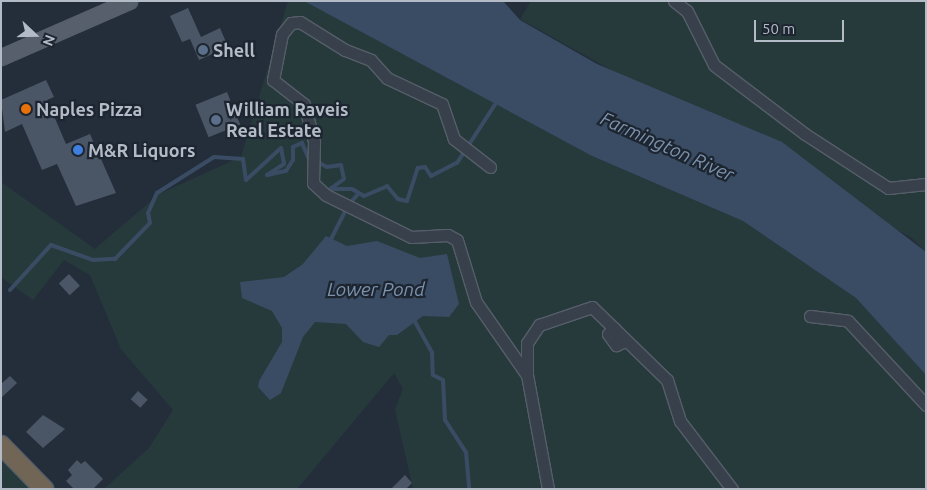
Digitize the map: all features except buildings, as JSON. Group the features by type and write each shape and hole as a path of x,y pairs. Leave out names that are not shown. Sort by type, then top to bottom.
{"highway":[{"path":"1,445 44,489"}],"main road":[{"path":"1,56 129,1"}],"lane":[{"path":"674,1 687,10 714,65 805,134 888,188 926,184"},
{"path":"490,167 454,140 442,104 387,78 371,60 345,50 300,22 291,23 282,34 273,80 304,104 314,142 311,159 312,183 326,195 411,237 448,235 461,244 476,302 527,375"},
{"path":"548,489 527,375 527,343 539,325 592,307 617,336 667,380 677,424 732,489"},
{"path":"810,316 848,321 926,405"},
{"path":"659,372 673,377"}],"green space":[{"path":"288,1 304,1 592,156 743,221 856,298 926,375 926,489 413,489 395,409 403,389 394,373 297,489 104,489 149,448 173,410 121,349 90,275 64,260 33,300 1,277 1,182 95,249 159,194 241,157"},
{"path":"531,1 926,1 926,252 912,238 520,19"},
{"path":"1,455 33,489 1,489"}],"water":[{"name":"Farmington River","path":"304,1 503,1 520,20 597,64 782,142 926,252 926,375 856,298 743,221 592,156"},
{"name":"Lower Pond","path":"326,236 347,246 377,241 420,258 447,254 459,304 449,317 423,316 397,335 389,335 379,347 363,342 346,324 315,322 303,337 281,393 270,400 258,387 259,381 282,342 282,328 272,311 242,298 240,282 284,277 303,264"}],"waterway":[{"path":"10,290 51,245 93,260 115,259 150,223 148,213 157,193 214,157 243,159 246,180 281,148 284,164 267,175 286,171 293,160 293,147 302,143 308,157 327,167 341,165 344,179 330,189 352,189 364,196 387,186 398,199 407,201 418,168 425,167 431,176 457,163 496,103"},
{"path":"352,201 358,194"},
{"path":"330,241 346,209"},
{"path":"414,320 432,352 433,375 443,380 445,420 466,452 469,489"}],"place":[{"name":"Shell","path":"203,50"},
{"name":"Naples Pizza","path":"26,109"},
{"name":"William Raveis Real Estate","path":"216,120"},
{"name":"M&R Liquors","path":"78,150"}]}
